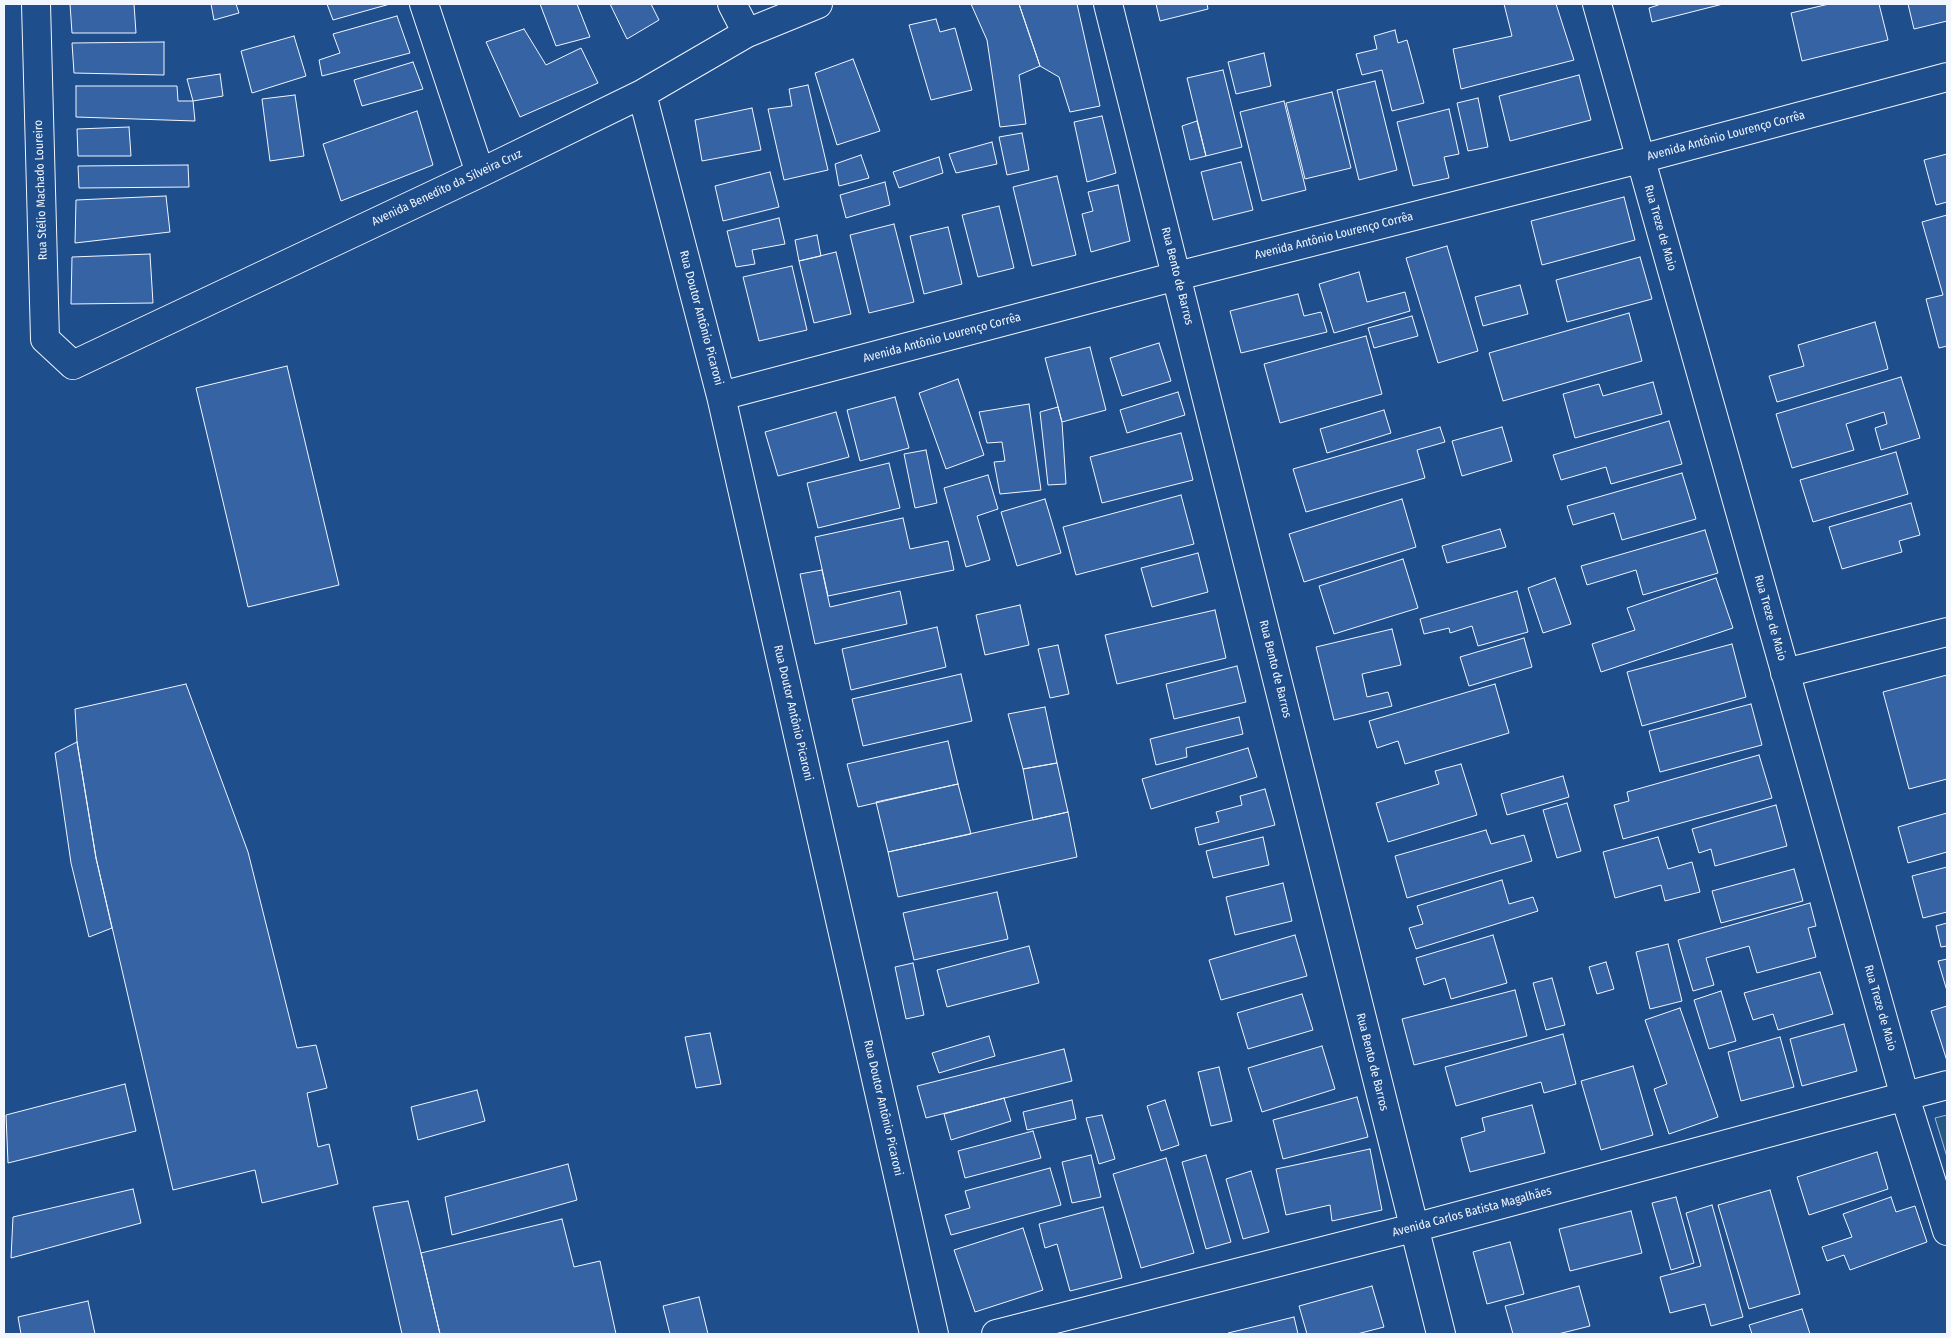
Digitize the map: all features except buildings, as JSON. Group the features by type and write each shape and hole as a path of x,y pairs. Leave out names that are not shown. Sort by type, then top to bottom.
{"street":[{"name":"Rua Stélio Machado Loureiro","path":"36,4 45,339 73,365"},
{"path":"424,4 480,174"},
{"path":"732,4 747,33"},
{"name":"Avenida Benedito da Silveira Cruz","path":"73,365 480,174 642,94 747,33 818,4"},
{"name":"Rua Bento de Barros","path":"1108,4 1441,1334"},
{"name":"Rua Treze de Maio","path":"1598,4 1905,1097 1947,1231"},
{"name":"Avenida Antônio Lourenço Corrêa","path":"721,396 1947,77"},
{"name":"Rua Doutor Antônio Picaroni","path":"642,94 721,396 934,1334"},
{"path":"1785,673 1947,632"},
{"name":"Avenida Carlos Batista Magalhães","path":"996,1334 1413,1228 1947,1085"}],"shaded area":[{"path":"1947,1115 1947,1157 1935,1118"}]}
